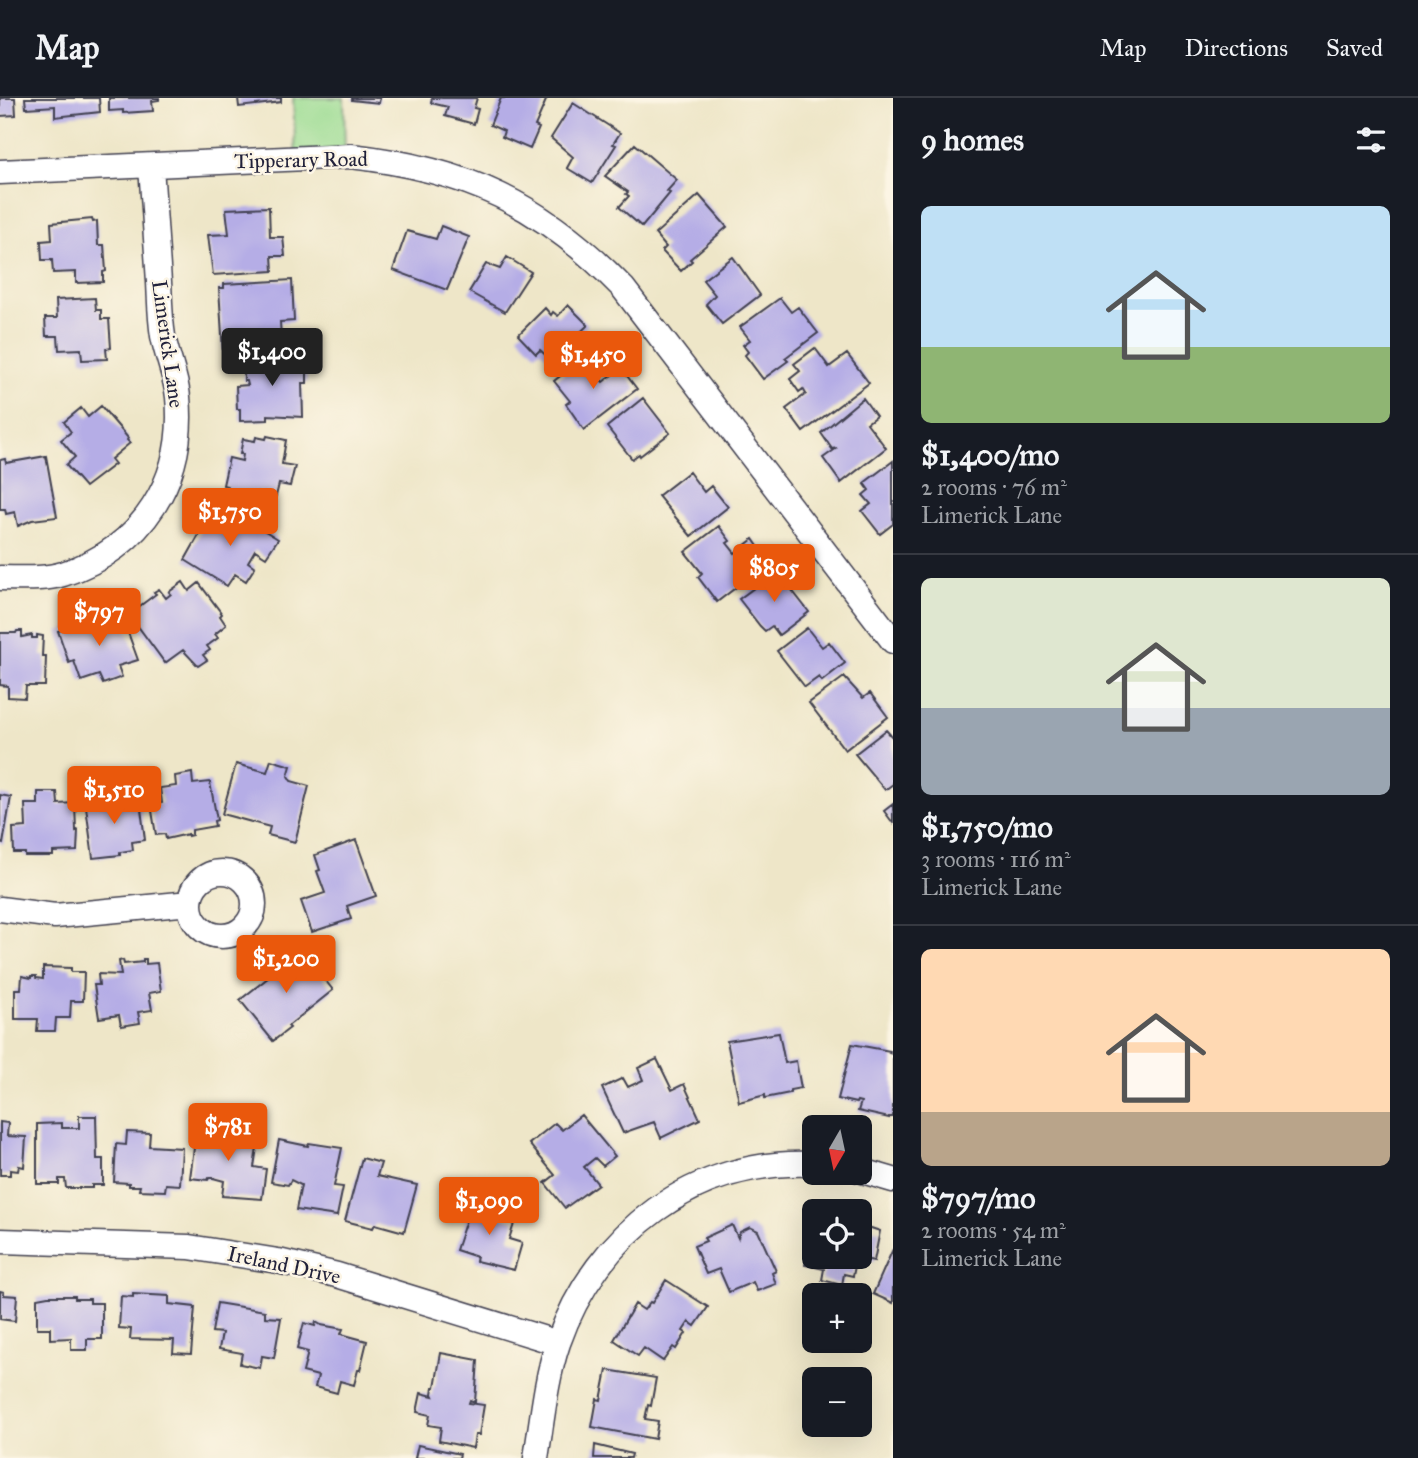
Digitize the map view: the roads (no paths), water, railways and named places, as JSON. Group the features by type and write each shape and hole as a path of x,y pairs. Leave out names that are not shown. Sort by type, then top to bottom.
{"street":[{"name":"Tipperary Road","path":"0,172 351,156 443,172 494,191 530,210 564,233 595,259 623,288 893,641"},
{"name":"Limerick Lane","path":"0,578 32,579 63,574 101,556 130,537 150,515 166,486 178,438 178,399 174,371 163,336 151,166"},
{"path":"0,909 55,916 190,902"},
{"path":"536,1458 558,1343 573,1306 594,1270 620,1238 647,1215 681,1193 713,1178 753,1167 802,1163"},
{"path":"872,1174 893,1180"},
{"name":"Ireland Drive","path":"0,1241 189,1247 278,1261 337,1275 558,1343"}]}
